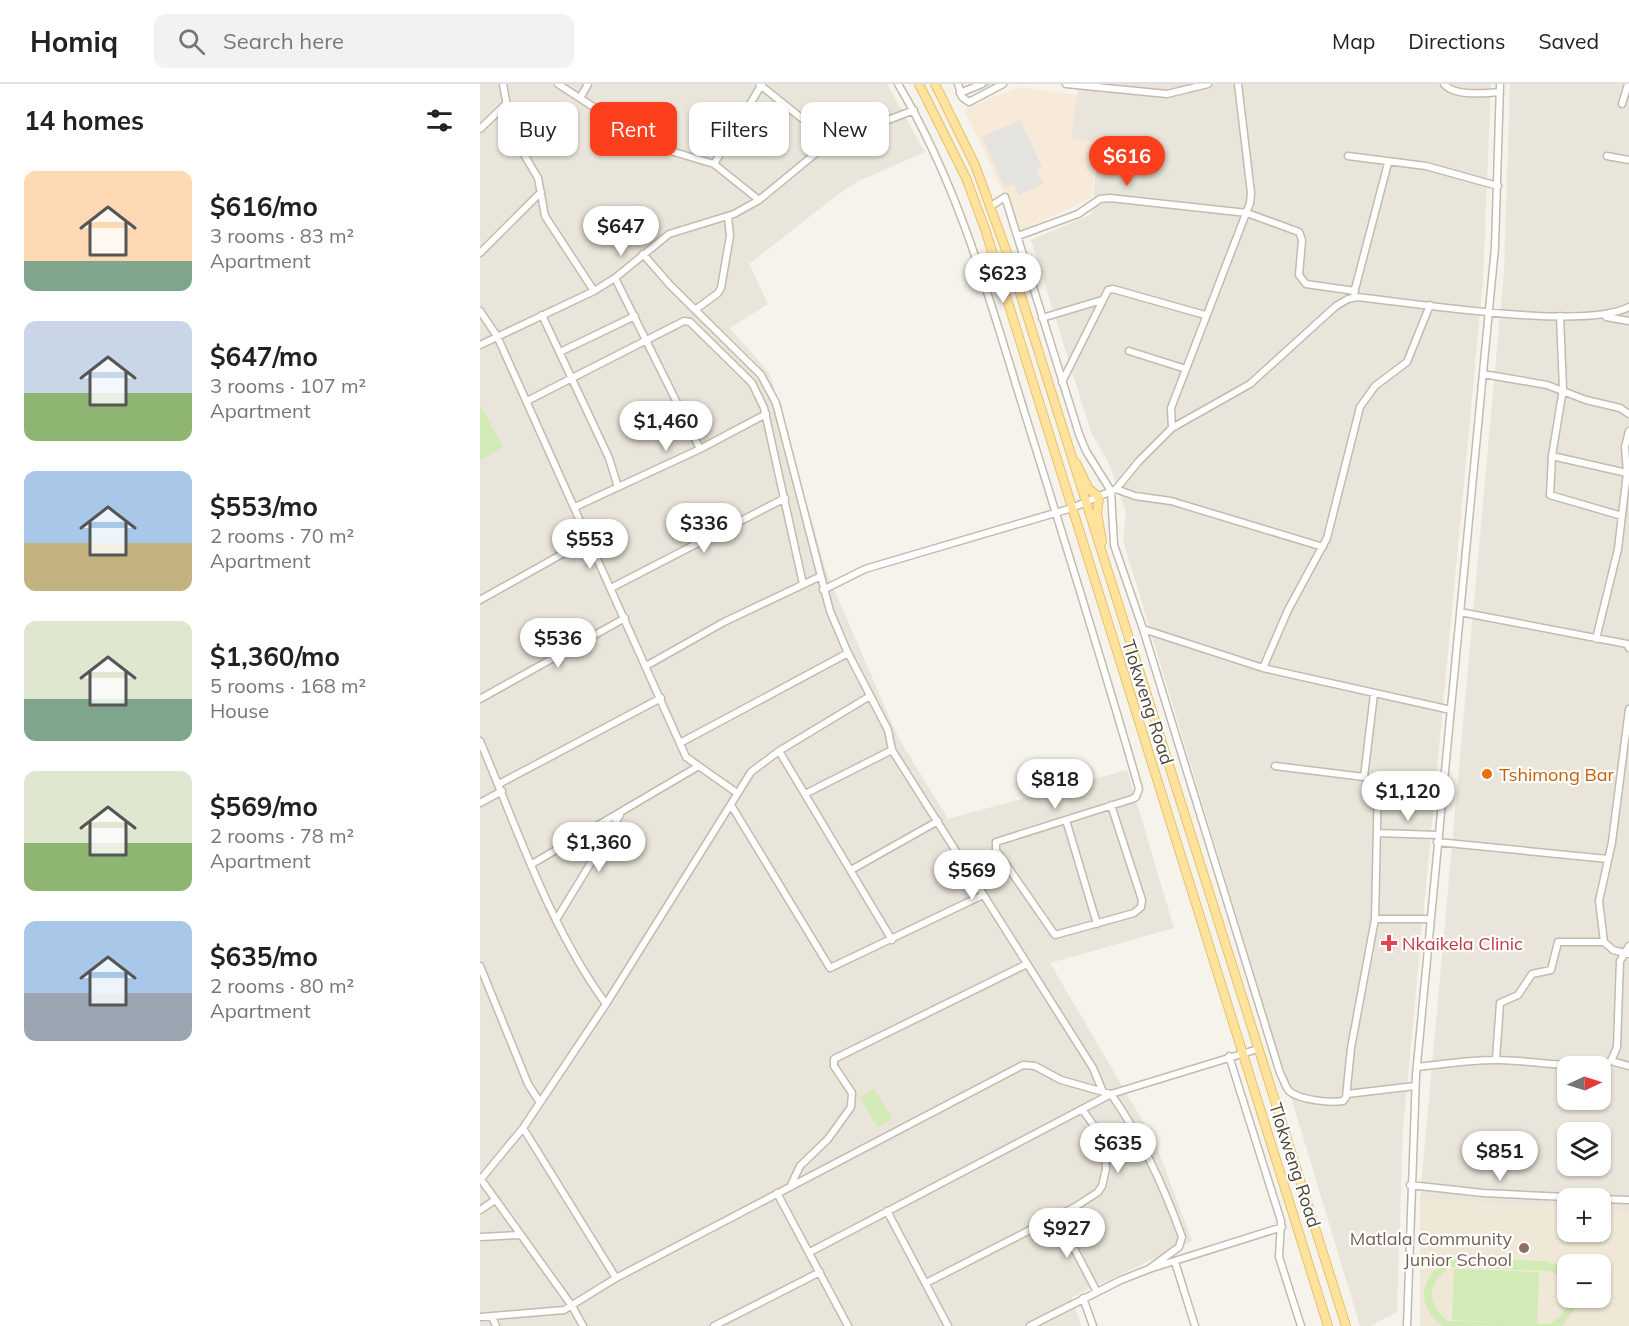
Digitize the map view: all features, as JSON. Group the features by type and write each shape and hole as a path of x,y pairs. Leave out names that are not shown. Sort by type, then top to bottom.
{"main road":[{"name":"Tlokweng Road","path":"919,84 966,178 985,229 1328,1326"},
{"name":"Tlokweng Road","path":"935,84 956,123 991,206 1346,1326"},
{"path":"1071,457 1089,489 1099,497 1097,513 1102,554"},
{"path":"1337,1300 1350,1326"}],"street":[{"path":"503,84 507,102"},
{"path":"558,84 654,146 714,164 759,200"},
{"path":"580,98 588,84"},
{"path":"898,84 914,110 966,224 1092,625 1139,789 1136,797 1111,806 998,839 995,847 1053,934 1061,935 1134,913 1142,904 1111,806"},
{"path":"958,84 963,99 972,101 1003,84"},
{"path":"960,93 982,84"},
{"path":"1066,84 1167,94 1208,84"},
{"path":"1172,428 1171,408 1205,315 1247,213 1251,193 1238,84"},
{"path":"1444,84 1447,88 1464,92 1500,92"},
{"path":"1407,1326 1415,1086 1489,311 1498,186 1500,84"},
{"path":"1622,104 1628,84"},
{"path":"714,164 761,85 801,118"},
{"path":"889,120 914,110"},
{"path":"480,129 498,112"},
{"path":"526,156 536,172 547,219 594,291"},
{"path":"480,345 594,291 615,278 669,234 728,216 759,200 812,156"},
{"path":"1348,156 1388,163 1426,166 1498,186"},
{"path":"1607,156 1629,160"},
{"path":"823,590 865,568 1055,511 1072,508 1113,490 1172,428 1250,384 1336,306 1354,294 1388,163"},
{"path":"480,253 541,192"},
{"path":"991,206 1005,197 1086,451 1113,490 1114,544 1143,629 1212,860 1287,1088 1301,1097 1343,1101 1347,1094 1351,1048 1375,919 1380,786 1372,779 1364,777 1275,766"},
{"path":"1018,236 1078,214 1106,198 1247,213 1299,232 1302,240 1299,275 1306,284 1354,294 1430,305 1560,316 1603,316 1629,321"},
{"path":"695,310 718,293 721,288 730,237 728,216"},
{"path":"644,254 670,285 761,375 776,403 823,590 848,653 888,730 892,750 1093,1068 1103,1092"},
{"path":"615,278 700,449"},
{"path":"1062,381 1107,291 1113,289 1205,315"},
{"path":"1042,318 1102,300"},
{"path":"1263,668 1288,610 1323,547 1360,407 1375,386 1407,362 1430,305"},
{"path":"1603,316 1629,307"},
{"path":"480,311 497,336 688,761 737,793"},
{"path":"542,315 609,458 618,487"},
{"path":"560,352 635,316"},
{"path":"1560,316 1563,389 1552,456 1550,495 1622,516"},
{"path":"526,401 647,342 684,321 690,322 752,383 766,414 803,584"},
{"path":"1129,351 1186,369"},
{"path":"1483,374 1563,389 1629,414"},
{"path":"575,507 700,449 766,414"},
{"path":"1596,639 1611,582 1622,516 1627,473 1625,447 1629,431"},
{"path":"1552,456 1627,473"},
{"path":"1113,490 1177,503 1323,547"},
{"path":"611,588 785,498"},
{"path":"480,600 589,539"},
{"path":"646,666 724,622 819,577"},
{"path":"1460,612 1628,645"},
{"path":"480,699 625,618"},
{"path":"1143,629 1263,668 1451,710"},
{"path":"680,743 848,653"},
{"path":"1364,777 1374,694"},
{"path":"583,1326 572,1306 481,1178 523,1128 606,1004 751,772 779,751 870,696"},
{"path":"480,803 500,788 661,698"},
{"path":"1604,942 1599,901 1608,859 1629,710"},
{"path":"480,741 556,920 580,966 606,1004"},
{"path":"805,794 892,750"},
{"path":"779,751 892,940"},
{"path":"532,864 697,767"},
{"path":"730,805 829,968 835,968 983,895"},
{"path":"556,920 621,813"},
{"path":"1066,820 1097,924"},
{"path":"851,870 938,821"},
{"path":"1378,833 1608,859"},
{"path":"1375,919 1430,919"},
{"path":"1496,1060 1500,1003 1518,995 1532,974 1551,970 1558,942 1604,942 1625,954"},
{"path":"1629,946 1625,954 1617,1047 1611,1061 1629,1066"},
{"path":"790,1186 800,1166 828,1139 851,1107 852,1093 834,1066 834,1059 1027,964"},
{"path":"480,966 528,1084 539,1101"},
{"path":"810,1252 1111,1094 1242,1052 1258,1049"},
{"path":"1229,1056 1282,1227 1279,1257 1300,1326"},
{"path":"1417,1066 1496,1060 1557,1063"},
{"path":"480,1317 561,1310 572,1306 616,1278 1023,1065 1035,1066 1061,1080 1111,1094 1156,1172 1182,1237 1179,1246 1149,1269"},
{"path":"1347,1094 1415,1086"},
{"path":"926,1283 1057,1216 1098,1192 1105,1177 1107,1155 1104,1140 1082,1109"},
{"path":"523,1128 616,1278"},
{"path":"1410,1185 1483,1193 1557,1197"},
{"path":"777,1193 848,1326"},
{"path":"1611,1199 1629,1200"},
{"path":"480,1210 495,1200"},
{"path":"887,1211 948,1326"},
{"path":"1057,1216 1097,1292"},
{"path":"1030,1326 1083,1298 1149,1269 1282,1227"},
{"path":"480,1237 520,1235"},
{"path":"1175,1262 1195,1326"},
{"path":"714,1326 820,1272"},
{"path":"1083,1298 1093,1326"},
{"path":"492,1317 496,1326"}],"shaded area":[{"path":"480,84 887,84 925,152 861,180 844,190 749,264 768,304 730,328 770,374 826,571 898,737 948,819 1127,770 1174,928 1050,963 1155,1142 1192,1241 1072,1297 1081,1326 480,1326"},
{"path":"1079,84 1491,84 1483,281 1403,1129 1397,1312 1370,1326 1360,1326 1123,540 1126,512 1109,464 1091,432 1031,240 1092,214 1098,143 1071,139"},
{"path":"1510,84 1629,84 1629,1326 1420,1326 1420,1198 1504,271"},
{"path":"1020,87 1077,95 1071,139 1098,142 1091,198 1021,231 964,109"},
{"path":"1020,120 1042,167 1037,170 1043,184 1019,195 1014,184 1005,188 982,137"},
{"name":"Matlala Community Junior School","path":"1420,1198 1557,1206 1557,1242 1611,1242 1611,1210 1629,1211 1629,1326 1420,1326"}],"green space":[{"path":"480,405 503,447 480,460"},
{"path":"874,1089 892,1118 878,1127 860,1098"},
{"path":"1459,1258 1544,1261 1557,1266 1557,1275 1550,1271 1450,1267 1442,1273 1433,1286 1432,1294 1436,1308 1448,1321 1550,1324 1565,1308 1574,1308 1573,1312 1562,1326 1442,1326 1432,1317 1424,1296 1425,1286 1430,1276 1447,1262"},
{"path":"1454,1269 1539,1272 1537,1324 1452,1320"}],"waterway":[{"path":"969,93 990,84"}],"place":[{"name":"Tshimong Bar","path":"1487,774"},
{"name":"Nkaikela Clinic","path":"1389,943"},
{"name":"Matlala Community Junior School","path":"1524,1248"}]}
